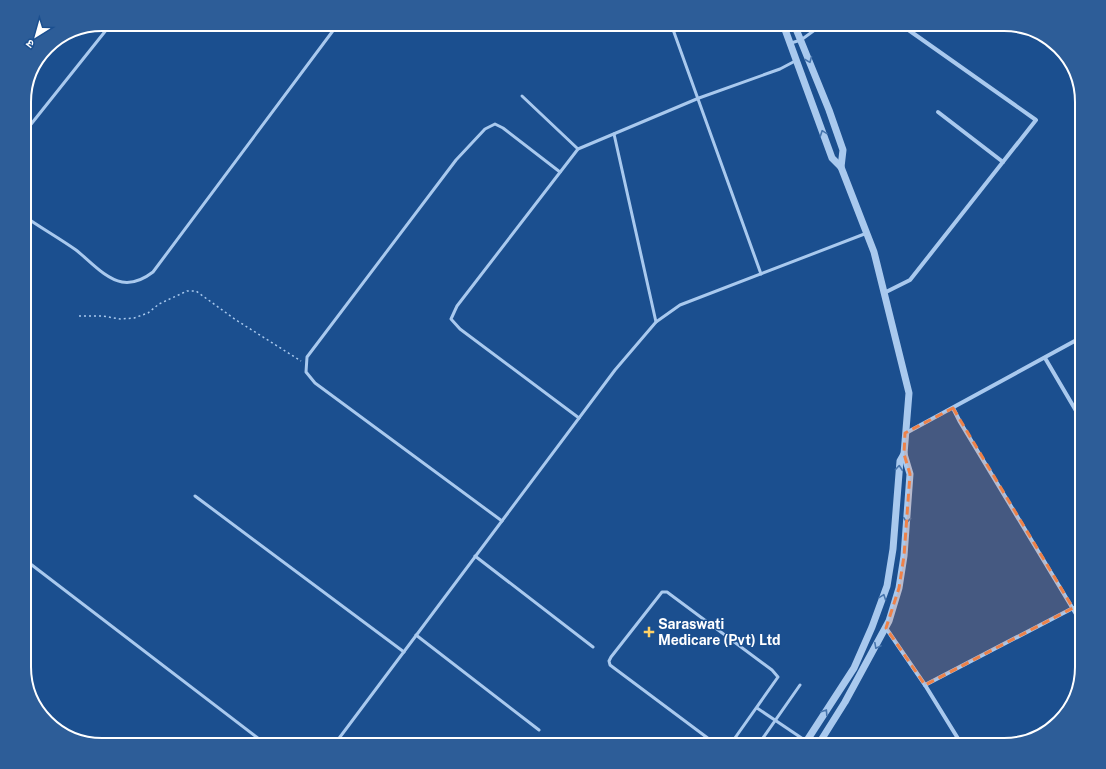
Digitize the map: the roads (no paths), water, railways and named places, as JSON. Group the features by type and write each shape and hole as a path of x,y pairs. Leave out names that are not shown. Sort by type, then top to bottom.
{"street":[{"path":"786,31 832,158 841,167 874,252 909,393 904,454 910,474 904,549 899,588 886,628 845,702 822,738"},
{"path":"797,31 843,150 841,167"},
{"path":"884,293 910,280 1036,120 910,31"},
{"path":"938,112 1003,162"},
{"path":"905,433 954,408 1075,341"},
{"path":"1045,358 1075,409"},
{"path":"925,685 1074,608 960,422 954,408"},
{"path":"808,738 854,668 872,627 887,586 893,549 900,462 904,454"},
{"path":"886,628 925,685 958,738"}],"lane":[{"path":"31,124 105,31"},
{"path":"31,221 110,276 120,281 130,282 144,278 153,272 333,31"},
{"path":"674,31 699,98 760,274"},
{"path":"791,43 800,40 812,31"},
{"path":"579,418 460,329 451,318 457,306 578,149 699,98 780,69 797,60"},
{"path":"522,96 578,149"},
{"path":"502,520 315,383 306,372 307,357 456,160 485,129 495,124 503,128 560,172"},
{"path":"614,134 656,322"},
{"path":"339,738 615,370 656,322 680,305 867,233"},
{"path":"195,496 404,652"},
{"path":"475,556 593,647"},
{"path":"31,564 258,738"},
{"path":"708,738 610,665 611,657 658,595 662,592 667,592 778,677 776,682 735,738"},
{"path":"416,635 539,730"},
{"path":"763,738 800,685"},
{"path":"757,708 798,738"}],"place":[{"name":"Saraswati Medicare (Pvt) Ltd","path":"649,632"}]}
